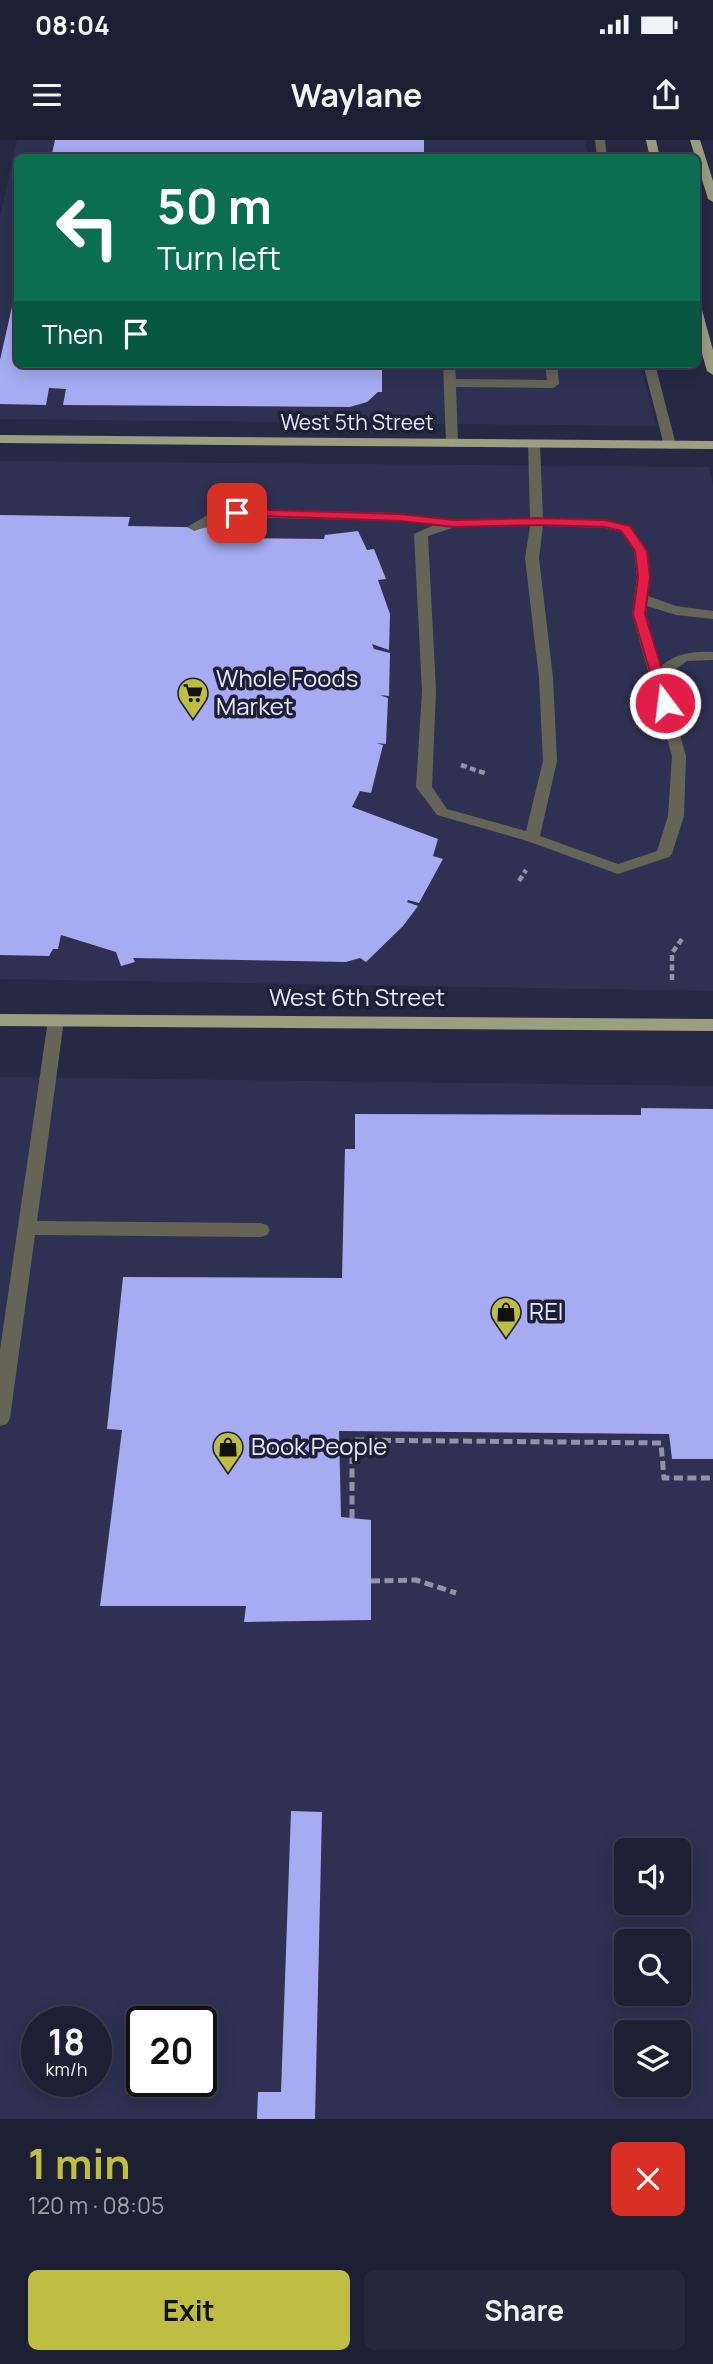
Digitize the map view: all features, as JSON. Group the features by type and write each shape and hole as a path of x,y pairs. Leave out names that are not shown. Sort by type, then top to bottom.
{"main road":[{"path":"700,156 713,199"},
{"path":"700,324 713,371"},
{"name":"West 5th Street","path":"0,439 713,445"},
{"name":"West 6th Street","path":"0,1020 713,1025"}],"street":[{"path":"449,368 453,443"},
{"path":"450,383 553,384 551,368"},
{"path":"650,368 670,444"},
{"path":"531,838 550,761 546,678 532,558 537,522 534,443"},
{"path":"194,527 211,519 237,513 400,517 454,523 605,524 625,529 641,551 644,577 639,614 680,756 676,816 664,854 618,869 531,838 442,812 424,787 431,722 431,682 424,610 421,534 454,523"},
{"path":"641,598 656,606 678,612 713,615"},
{"path":"658,676 677,659 695,654 713,656"},
{"path":"0,1418 56,1020"},
{"path":"27,1228 261,1230"}],"path":[{"path":"450,762 487,774"},
{"path":"672,980 672,946 682,939"},
{"path":"352,1518 352,1440 661,1443 664,1478 713,1478"},
{"path":"371,1581 416,1580 456,1593"}],"shaded area":[{"path":"17,140 584,140 588,154 14,154 14,368 641,368 656,426 0,419 0,217"},
{"name":"Whole Foods Market","path":"0,461 709,467 713,486 713,991 0,979"},
{"path":"0,1077 713,1086 713,2119 0,2119"}],"building":[{"path":"55,140 424,140 424,154 52,154"},
{"path":"14,298 14,368 382,368 382,392 378,392 367,402 350,407 63,405 66,389 49,388 46,405 0,404 0,360"},
{"name":"Whole Foods Market","path":"0,515 130,517 128,526 236,528 235,538 324,539 325,535 358,531 367,550 374,549 386,579 378,580 390,614 389,650 372,644 374,649 390,653 389,696 380,695 388,698 386,744 376,743 383,745 371,793 360,791 352,807 438,839 433,856 443,859 419,903 407,902 418,906 403,926 366,962 360,958 346,962 133,958 135,962 121,966 116,952 61,935 58,949 53,949 49,956 0,955"},
{"path":"641,1108 713,1109 713,1459 672,1459 669,1434 339,1431 341,1517 371,1520 371,1620 244,1622 246,1606 100,1606 122,1430 107,1429 123,1277 342,1278 345,1149 355,1149 355,1114 641,1115"},
{"path":"291,1811 322,1812 315,2119 257,2119 258,2092 281,2092"}],"place":[{"name":"Whole Foods Market","path":"193,720"},
{"name":"REI","path":"506,1339"},
{"name":"Book People","path":"228,1474"}],"route":[{"path":"237,513 400,517 454,523 605,524 625,529 641,551 644,577 639,614 665,703"}]}
